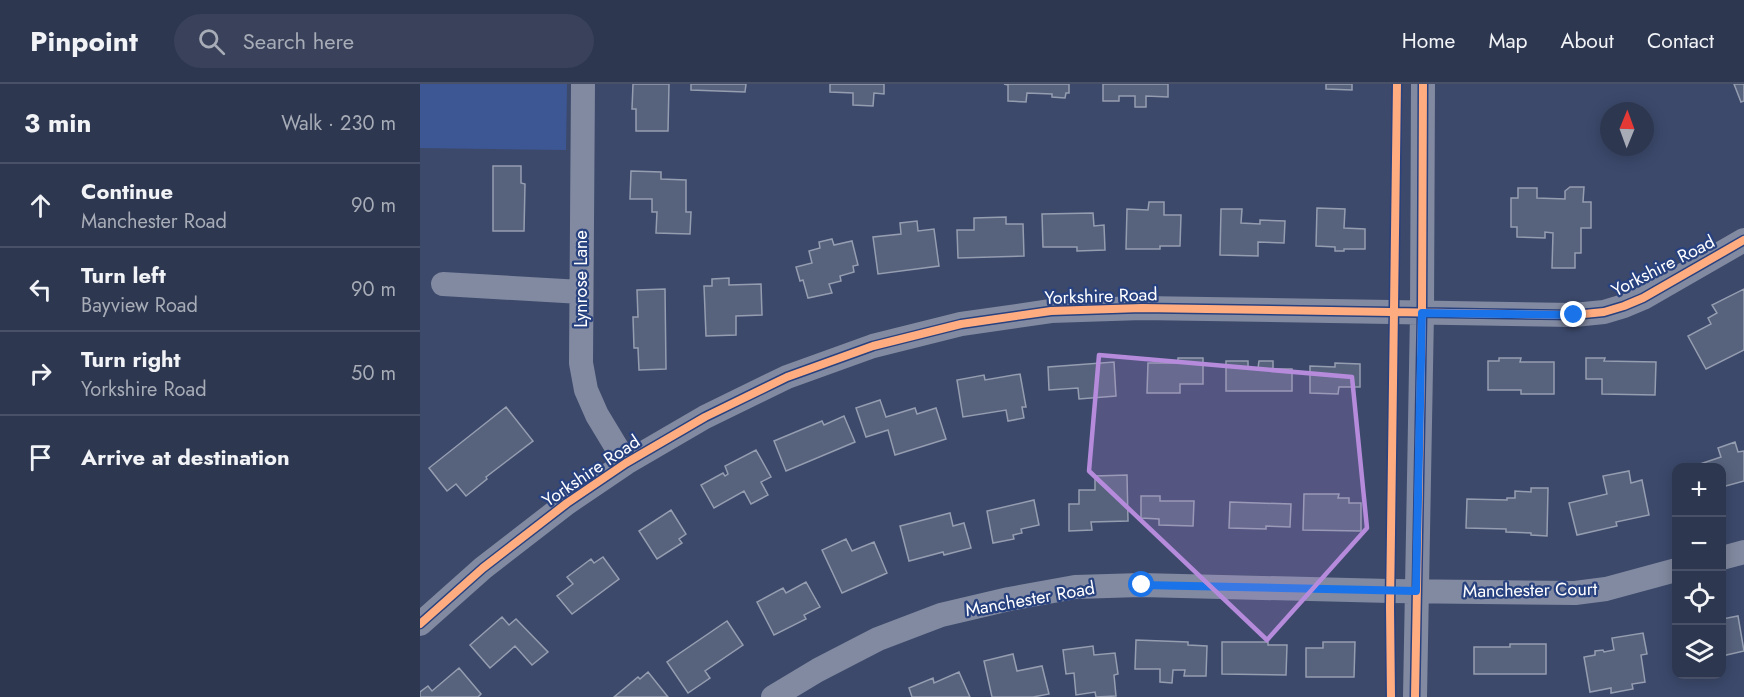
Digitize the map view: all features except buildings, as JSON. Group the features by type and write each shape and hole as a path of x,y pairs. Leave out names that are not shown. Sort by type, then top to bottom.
{"street":[{"name":"Lynrose Lane","path":"583,84 581,363 586,390 597,415 627,463"},
{"path":"1415,697 1422,313 1423,84"},
{"name":"Yorkshire Road","path":"420,624 483,568 567,503 627,463 705,417 787,377 873,346 961,324 1051,311 1142,308 1574,315 1604,312 1643,298 1744,240"},
{"path":"443,284 581,292"},
{"path":"1726,557 1744,552"},
{"name":"Manchester Court","path":"1416,591 1575,593 1606,589 1673,571"},
{"name":"Manchester Road","path":"773,697 818,670 878,639 941,615 1075,587 1142,585 1416,591"}],"highlighted area":[{"path":"1099,355 1352,377 1367,528 1267,640 1089,471"}],"shaded area":[{"path":"420,84 567,84 566,150 420,148"}],"cycle path":[{"path":"1391,697 1390,607 1397,84"},
{"path":"1415,697 1422,313 1423,84"},
{"path":"420,624 483,568 567,503 626,463 705,417 787,377 873,346 961,324 1051,311 1142,308 1574,315 1604,312 1643,298 1744,240"}],"route":[{"path":"1142,585 1416,591 1422,313 1574,315"}]}
